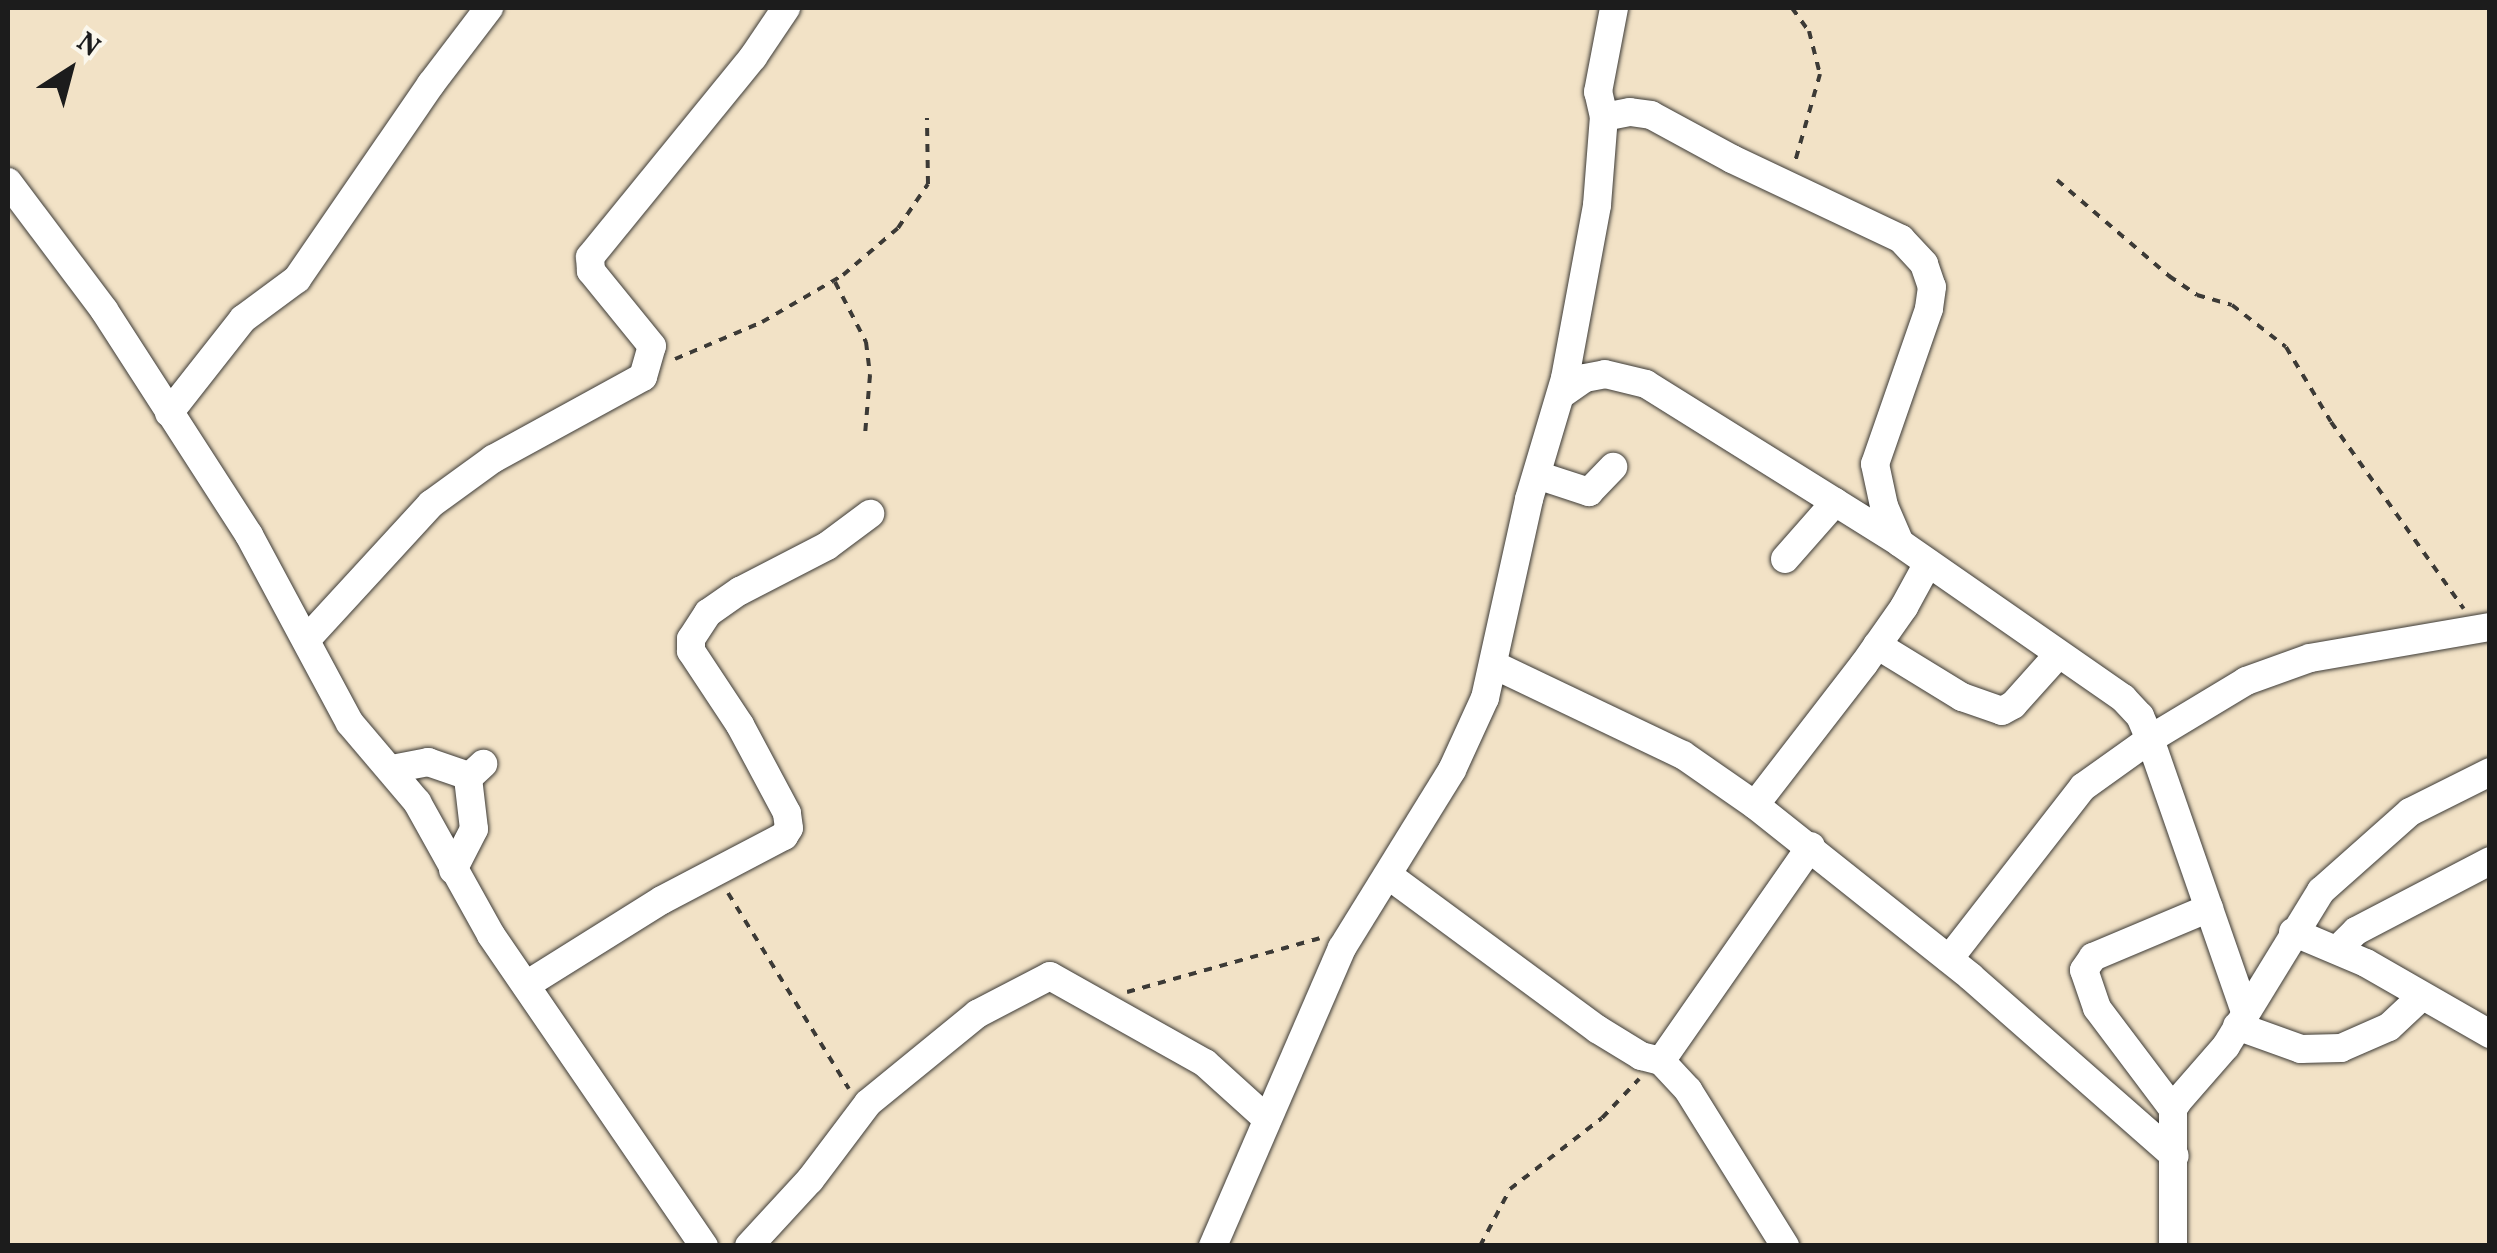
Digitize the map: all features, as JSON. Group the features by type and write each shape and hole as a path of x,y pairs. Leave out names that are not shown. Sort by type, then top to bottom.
{"street":[{"path":"169,413 244,319 298,279 430,84 488,8"},
{"path":"306,640 432,504 493,459 636,384 650,367 652,346 591,271 590,257 753,57 786,8"},
{"path":"1214,1246 1311,1012 1354,928 1452,770 1486,698 1538,475 1562,394 1596,205 1604,117 1598,92 1614,8"},
{"path":"1604,117 1630,112 1651,115 1901,239 1924,264 1932,287 1924,326 1875,464 1884,506 1900,543"},
{"path":"8,182 104,310 249,534 350,723 417,802 453,870 526,984 704,1246"},
{"path":"1562,394 1585,378 1605,374 1646,384 1900,543 2123,698 2140,716 2150,739 2209,908 2241,1019 2301,1049 2341,1048 2389,1027 2422,996"},
{"path":"1538,475 1588,492 1613,467"},
{"path":"1786,559 1834,502"},
{"path":"526,984 727,864 761,850 789,828 769,777 690,651 691,639 708,613 827,546 870,514"},
{"path":"1754,804 1877,645 1928,563"},
{"path":"1949,959 2083,787 2150,739 2246,681 2310,658 2484,628"},
{"path":"1877,645 1962,697 2002,711 2014,706 2058,656"},
{"path":"1494,664 1667,746 1754,804 1949,959 2175,1156"},
{"path":"392,769 428,762 476,770 474,829 453,870"},
{"path":"2174,1109 2226,1046 2293,932 2341,870 2410,812 2490,772"},
{"path":"1658,1060 1811,846"},
{"path":"2337,950 2356,932 2490,861"},
{"path":"1388,876 1597,1029 1658,1060 1688,1090 1785,1246"},
{"path":"2174,1246 2174,1109 2098,1008 2086,982 2085,965 2110,949 2209,908"},
{"path":"2293,932 2337,950 2490,1034"},
{"path":"750,1246 810,1180 861,1111 937,1044 1036,980 1050,976 1206,1064 1268,1119"}],"path":[{"path":"1788,186 1820,74 1809,31 1792,8"},
{"path":"650,367 762,322 834,280 898,228 918,204 928,184 927,118"},
{"path":"2057,180 2170,276 2205,299 2232,305 2286,347 2331,422 2484,628"},
{"path":"834,280 866,342 870,375 866,434"},
{"path":"727,864 727,892 861,1111"},
{"path":"1093,998 1354,928"},
{"path":"1480,1246 1510,1189 1616,1106 1658,1060"}]}
